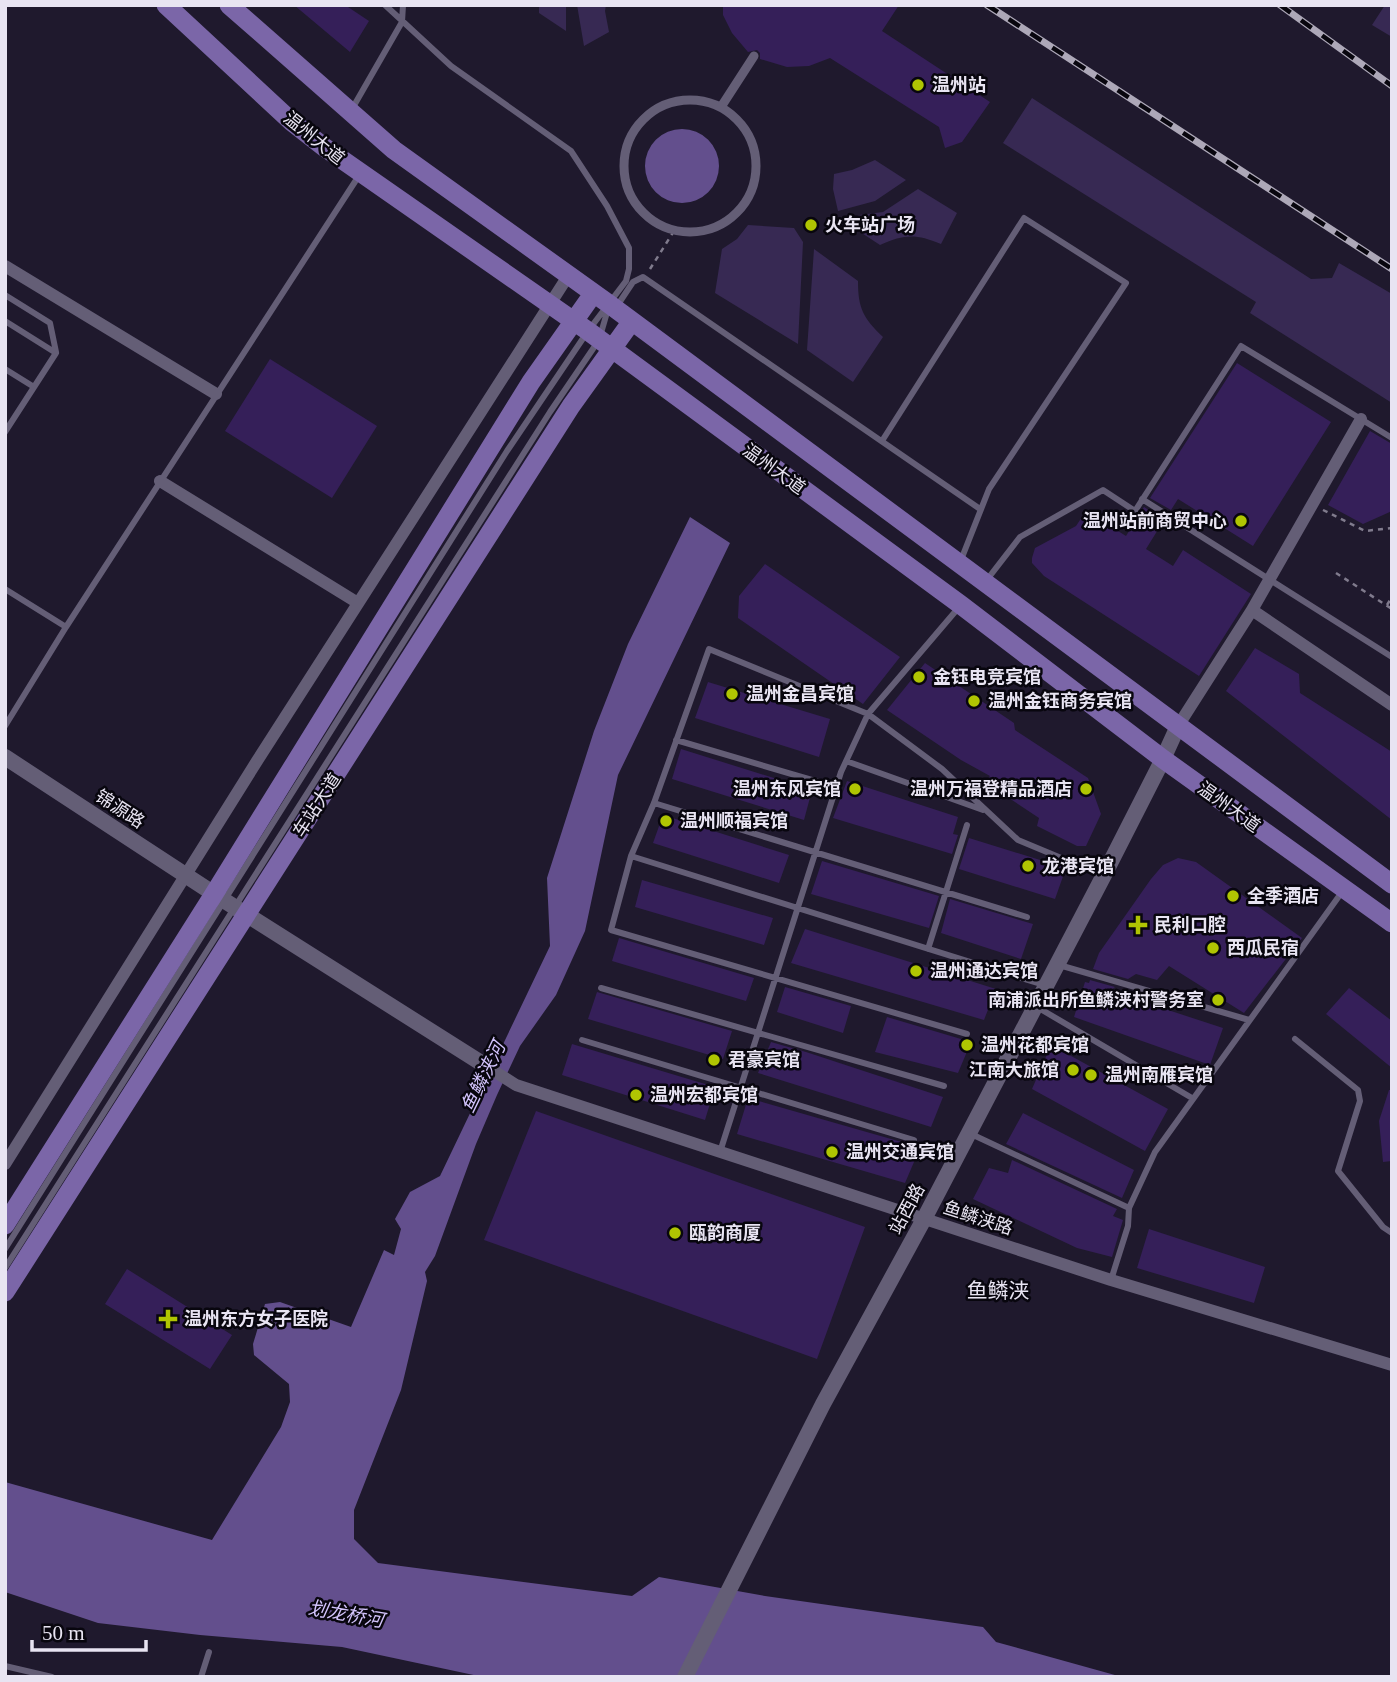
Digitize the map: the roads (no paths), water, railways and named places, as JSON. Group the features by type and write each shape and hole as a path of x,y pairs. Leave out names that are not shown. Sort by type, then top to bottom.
{"main road":[{"name":"温州大道","path":"166,5 292,122 360,173 593,336 961,605 1163,760 1392,923"},
{"name":"温州大道","path":"229,5 394,150 632,321 1392,884"},
{"name":"车站大道","path":"5,1225 230,904 571,407 606,302"},
{"name":"车站大道","path":"5,1292 531,382 593,336 632,321"}],"street":[{"path":"721,107 754,56"},
{"path":"679,100 705,101 721,107 747,131 756,155 755,181 744,205 725,223 701,232 674,231 650,220 633,202 623,177 624,150 635,127 654,109 679,100"},
{"path":"5,266 216,394"},
{"path":"5,1164 358,603 568,276"},
{"path":"1178,726 1252,610 1361,419"},
{"path":"160,481 358,603"},
{"path":"1252,610 1391,701"},
{"name":"站西路","path":"685,1677 824,1404 1104,875 1178,726"},
{"name":"锦源路","path":"5,757 486,1066"},
{"name":"鱼鳞浃路","path":"486,1066 516,1085 1111,1280 1392,1365"}],"lane":[{"path":"386,5 451,66 571,151 607,206 629,248 629,269 625,281 606,302 593,336"},
{"path":"349,113 402,22 403,5"},
{"path":"5,726 65,627 360,173"},
{"path":"882,441 1024,218 1126,283 989,489 959,565"},
{"path":"606,302 642,276 980,509"},
{"path":"5,295 50,323 56,353 5,432"},
{"path":"5,321 56,353"},
{"path":"984,583 1020,537 1103,490 1135,511 1241,345 1392,438"},
{"path":"5,369 34,387"},
{"path":"5,417 12,421"},
{"path":"1142,499 1392,657"},
{"path":"5,589 65,627"},
{"path":"720,1152 796,908 846,761 867,714 961,605"},
{"path":"967,1034 611,930 631,856 654,803 709,649 867,714 942,769 1018,840 1104,875"},
{"path":"676,740 836,787"},
{"path":"846,761 988,812"},
{"path":"654,803 1027,917"},
{"path":"928,949 967,825"},
{"path":"631,856 1046,986"},
{"path":"1111,1280 1129,1226 1129,1208 1155,1152 1343,890"},
{"path":"5,1249 230,904"},
{"path":"5,1268 230,904"},
{"path":"1057,965 1249,1020"},
{"path":"601,988 944,1086"},
{"path":"1035,1006 1192,1098"},
{"path":"1295,1039 1358,1090 1360,1101 1338,1171 1383,1227 1392,1233"},
{"path":"582,1041 914,1140"},
{"path":"969,1133 1129,1208"},
{"path":"201,1677 209,1652"},
{"path":"5,1666 52,1677"}],"water":[{"path":"682,129 703,135 713,145 719,166 713,187 703,197 682,203 661,197 651,187 645,166 651,145 661,135"},
{"name":"划龙桥河","path":"690,517 730,543 618,775 585,931 556,995 520,1046 497,1095 435,1256 425,1272 427,1281 401,1390 354,1510 354,1539 378,1563 632,1596 659,1577 765,1596 983,1627 996,1642 1122,1677 483,1677 342,1647 98,1623 5,1592 5,1482 212,1540 281,1427 290,1402 289,1384 254,1355 253,1344 265,1304 280,1302 351,1327 384,1250 394,1255 401,1229 395,1219 410,1192 440,1176 550,946 547,878 594,731 628,644"}],"railway":[{"path":"987,5 1392,269"},
{"path":"1280,5 1392,86"}],"place":[{"name":"温州站","path":"918,85"},
{"name":"火车站广场","path":"811,225"},
{"name":"温州站前商贸中心","path":"1241,521"},
{"name":"金钰电竞宾馆","path":"919,677"},
{"name":"温州金昌宾馆","path":"732,694"},
{"name":"温州金钰商务宾馆","path":"974,701"},
{"name":"温州东风宾馆","path":"855,789"},
{"name":"温州万福登精品酒店","path":"1086,789"},
{"name":"温州顺福宾馆","path":"666,821"},
{"name":"龙港宾馆","path":"1028,866"},
{"name":"全季酒店","path":"1233,896"},
{"name":"民利口腔","path":"1138,925"},
{"name":"西瓜民宿","path":"1213,948"},
{"name":"温州通达宾馆","path":"916,971"},
{"name":"南浦派出所鱼鳞浃村警务室","path":"1218,1000"},
{"name":"温州花都宾馆","path":"967,1045"},
{"name":"君豪宾馆","path":"714,1060"},
{"name":"江南大旅馆","path":"1073,1070"},
{"name":"温州南雁宾馆","path":"1091,1075"},
{"name":"温州宏都宾馆","path":"636,1095"},
{"name":"温州交通宾馆","path":"832,1152"},
{"name":"瓯韵商厦","path":"675,1233"},
{"name":"温州东方女子医院","path":"168,1319"}],"district":[{"name":"鱼鳞浃","path":"998,1291"}],"water label":[{"name":"鱼鳞浃河","path":"483,1077"}]}
